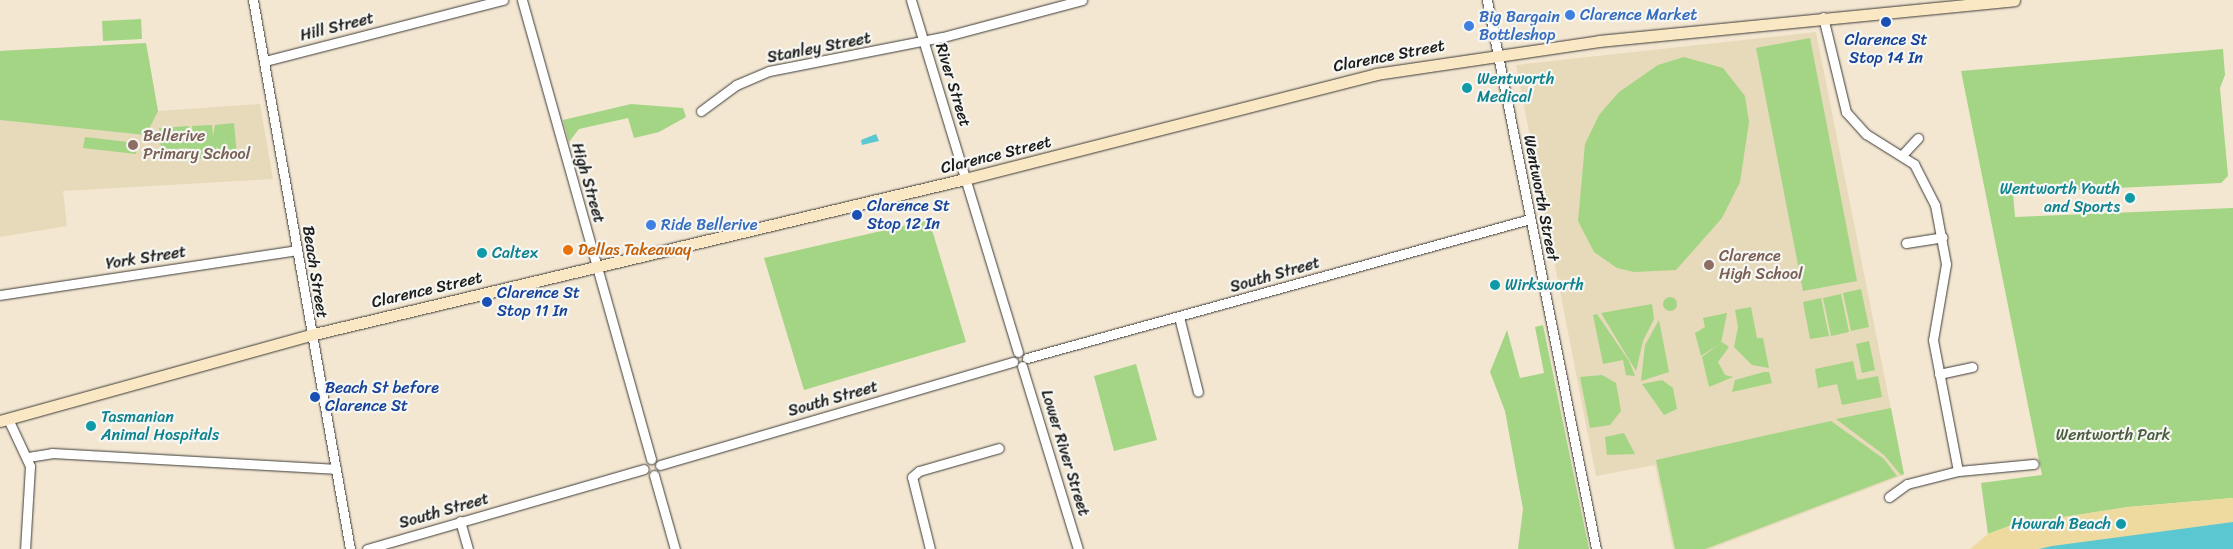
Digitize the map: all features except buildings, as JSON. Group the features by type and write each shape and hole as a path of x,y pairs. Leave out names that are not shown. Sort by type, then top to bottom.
{"main road":[{"name":"Clarence Street","path":"4,420 310,335 966,180 1342,82 1498,53 1822,17 2014,0"}],"street":[{"name":"Beach Street","path":"253,0 310,335 350,549"},
{"name":"Hill Street","path":"264,61 504,0"},
{"name":"High Street","path":"522,0 595,267 651,459"},
{"name":"River Street","path":"911,0 966,180"},
{"name":"Stanley Street","path":"700,111 736,85 769,71 924,42 1082,0"},
{"name":"Wentworth Street","path":"1487,0 1596,549"},
{"path":"1822,17 1846,112 1866,134 1903,154 1930,188 1943,237 1945,280 1933,327 1939,374 1958,471"},
{"path":"1903,154 1918,138"},
{"path":"966,180 1018,352 1025,362"},
{"name":"South Street","path":"1025,362 1178,317 1530,219"},
{"path":"1906,243 1943,237"},
{"name":"York Street","path":"0,295 297,250"},
{"path":"1178,317 1198,392"},
{"path":"1018,352 1013,362 1025,362"},
{"name":"South Street","path":"660,464 1013,362"},
{"name":"Lower River Street","path":"1025,362 1078,549"},
{"path":"1939,374 1972,367"},
{"path":"4,420 28,456 25,549"},
{"path":"930,549 912,477 919,471 999,448"},
{"path":"28,456 52,453 334,469"},
{"path":"654,475 660,464 651,459 644,469 654,475 676,549"},
{"path":"1889,497 1907,484 1958,471 2034,464"},
{"name":"South Street","path":"367,549 644,469"},
{"path":"460,521 468,549"}],"shaded area":[{"name":"Clarence High School","path":"1816,32 1904,475 1710,549 1673,549 1655,465 1596,476 1516,65"},
{"name":"Bellerive Primary School","path":"146,43 158,111 260,104 273,179 63,191 67,226 0,237 0,51"}],"green space":[{"path":"141,19 142,39 103,41 102,21"},
{"path":"1810,38 1857,281 1803,291 1756,48"},
{"path":"146,43 158,111 146,135 0,120 0,51"},
{"name":"Wentworth Park","path":"2223,49 2225,75 2220,88 2228,176 2221,183 2013,193 2015,217 2233,208 2233,498 2128,507 2012,525 1988,534 1981,483 2042,475 1961,71"},
{"path":"1684,57 1723,68 1745,96 1749,122 1740,182 1722,218 1676,270 1634,272 1617,268 1594,252 1578,221 1585,144 1599,115 1619,92 1658,65"},
{"path":"631,104 683,108 686,117 659,132 634,138 628,118 579,129 569,142 563,120"},
{"path":"234,123 237,156 218,157 217,146 214,158 195,159 193,148 191,159 184,160 183,150 188,148 161,150 160,139 193,137 192,126 212,125 213,136 215,125"},
{"path":"189,126 190,136 160,138 159,128"},
{"path":"85,137 137,143 136,154 83,148"},
{"path":"929,220 966,342 804,390 764,258"},
{"path":"1861,289 1869,327 1851,331 1843,293"},
{"path":"1841,294 1849,332 1831,336 1823,298"},
{"path":"1667,297 1673,297 1677,304 1673,311 1667,311 1663,307 1663,301"},
{"path":"1821,298 1829,336 1810,339 1803,302"},
{"path":"1652,304 1654,319 1643,341 1636,371 1601,313"},
{"path":"1751,307 1757,338 1763,338 1769,368 1752,365 1734,347 1738,327 1735,310"},
{"path":"1727,313 1721,343 1701,356 1695,333 1705,327 1703,318"},
{"path":"1597,314 1629,361 1635,376 1626,375 1623,360 1603,364 1593,315"},
{"path":"1659,320 1669,372 1641,381 1645,345"},
{"path":"1543,325 1589,549 1518,549 1523,509 1505,411 1490,372 1507,330 1520,378 1544,373 1535,327"},
{"path":"1869,341 1875,370 1862,373 1856,344"},
{"path":"1722,342 1729,347 1718,362 1725,375 1733,377 1709,387 1702,357"},
{"path":"1853,361 1857,380 1878,376 1882,397 1842,405 1837,384 1818,388 1815,369"},
{"path":"1136,364 1157,440 1114,451 1094,376"},
{"path":"1769,372 1772,383 1732,392 1735,380"},
{"path":"1602,375 1616,383 1621,411 1610,425 1590,428 1580,377"},
{"path":"1662,380 1673,388 1677,409 1664,415 1642,384"},
{"path":"1891,408 1904,474 1901,475 1884,455 1836,419"},
{"path":"1831,421 1884,459 1897,476 1705,549 1675,549 1656,460"},
{"path":"1624,433 1635,454 1607,455 1605,437"}],"sand":[{"name":"Howrah Beach","path":"2233,498 2233,522 2039,549 1970,549 1988,534 2012,525 2128,507"}],"water":[{"path":"876,134 879,141 862,145 861,140"},
{"path":"2233,522 2233,549 2039,549 2052,546"}],"place":[{"name":"Clarence Market","path":"1570,15"},
{"name":"Clarence St Stop 14 In","path":"1886,22"},
{"name":"Big Bargain Bottleshop","path":"1469,26"},
{"name":"Wentworth Medical","path":"1467,88"},
{"name":"Bellerive Primary School","path":"133,145"},
{"name":"Wentworth Youth and Sports","path":"2130,198"},
{"name":"Clarence St Stop 12 In","path":"857,215"},
{"name":"Ride Bellerive","path":"651,225"},
{"name":"Dellas Takeaway","path":"568,250"},
{"name":"Caltex","path":"482,253"},
{"name":"Clarence High School","path":"1709,265"},
{"name":"Wirksworth","path":"1495,285"},
{"name":"Clarence St Stop 11 In","path":"487,302"},
{"name":"Beach St before Clarence St","path":"315,397"},
{"name":"Tasmanian Animal Hospitals","path":"91,426"},
{"name":"Howrah Beach","path":"2121,524"}]}
